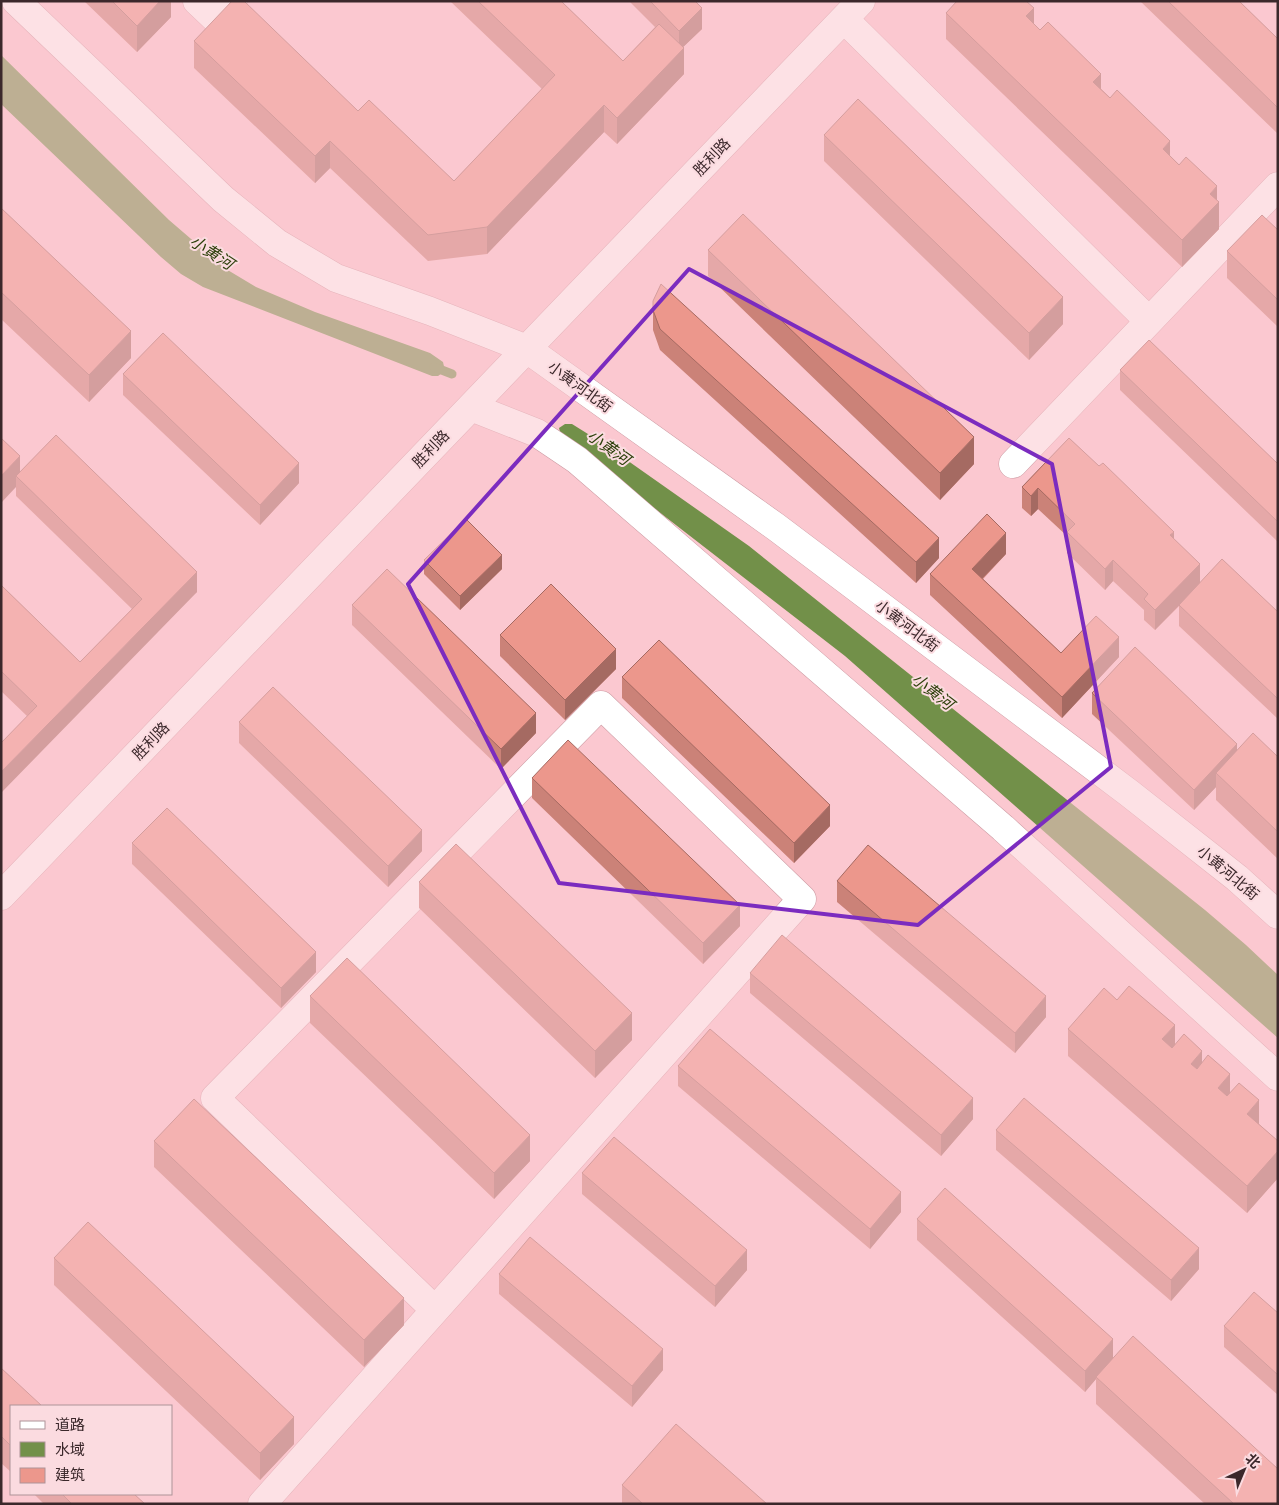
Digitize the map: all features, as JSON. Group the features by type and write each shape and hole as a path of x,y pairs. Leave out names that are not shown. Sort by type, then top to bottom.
{"street":[{"name":"小黄河北街","path":"16,1 223,199 276,243 336,278 430,311 527,349 800,545 1129,793 1237,878 1278,915"},
{"path":"197,1 216,19 233,1"},
{"name":"胜利路","path":"1,896 852,10"},
{"path":"852,10 1150,321"},
{"path":"1013,464 1278,186"},
{"path":"471,407 537,433 577,460 1003,828 1278,1077"},
{"path":"262,1504 802,899 601,705 215,1098 435,1310"}],"highlighted area":[{"path":"689,269 1052,464 1111,767 918,925 559,883 408,584"}],"water":[{"path":"1,55 169,220 226,269 256,287 315,312 430,353 443,362 445,371 438,376 432,376 203,287 181,274 1,104"},
{"path":"565,424 572,424 604,444 749,546 1205,910 1246,945 1278,975 1278,1038 845,656 561,436 559,428"}],"building":[{"path":"112,1 160,1 137,26"},
{"path":"232,1 244,1 358,111 369,100 454,181 555,75 478,1 561,1 623,61 659,24 684,48 617,118 604,105 487,227 428,235 330,141 315,156 194,41"},
{"path":"650,1 695,1 702,8 679,31"},
{"path":"957,1 1026,1 1034,8 1026,16 1040,30 1048,22 1101,74 1093,82 1110,98 1117,90 1170,141 1163,149 1179,165 1186,157 1217,186 1210,194 1219,202 1182,240 946,13"},
{"path":"1168,1 1239,1 1278,39 1278,108"},
{"path":"858,99 1063,297 1029,333 824,135"},
{"path":"1,208 131,331 89,375 1,292"},
{"path":"743,214 974,437 940,473 708,250"},
{"path":"1262,215 1278,230 1278,300 1227,251"},
{"path":"661,284 939,538 916,562 660,329 653,310 653,301"},
{"path":"163,333 299,463 260,505 123,374"},
{"path":"1149,340 1278,464 1278,522 1120,370"},
{"path":"56,435 197,572 1,772 1,743 37,706 1,671 1,585 80,662 142,599 16,476"},
{"path":"1,438 20,456 1,476"},
{"path":"1069,438 1099,466 1103,463 1174,532 1170,535 1200,564 1155,610 1144,599 1148,594 1113,560 1105,569 1067,532 1075,524 1038,488 1031,496 1022,487"},
{"path":"987,514 1006,533 972,569 1061,653 1096,616 1119,637 1062,697 930,574"},
{"path":"466,519 502,555 460,596 424,560"},
{"path":"1222,559 1278,612 1278,699 1179,605"},
{"path":"387,569 536,713 501,749 352,605"},
{"path":"551,584 616,649 565,700 500,635"},
{"path":"659,640 830,805 794,843 622,677"},
{"path":"1135,647 1237,744 1194,790 1092,693"},
{"path":"273,687 422,830 388,866 239,722"},
{"path":"1253,733 1278,757 1278,832 1216,773"},
{"path":"568,740 740,905 703,943 532,778"},
{"path":"167,808 316,952 281,988 132,843"},
{"path":"456,844 632,1013 595,1051 419,882"},
{"path":"868,845 1046,996 1015,1033 837,881"},
{"path":"782,935 973,1098 941,1135 750,973"},
{"path":"347,958 530,1135 494,1173 310,996"},
{"path":"1129,986 1175,1025 1162,1039 1172,1048 1184,1034 1202,1051 1191,1064 1197,1069 1208,1055 1230,1074 1218,1088 1227,1096 1239,1083 1259,1100 1247,1114 1278,1141 1278,1151 1247,1186 1068,1029 1104,988 1117,1000"},
{"path":"710,1029 901,1192 870,1229 678,1066"},
{"path":"1024,1098 1199,1248 1171,1280 996,1130"},
{"path":"194,1099 404,1298 364,1340 154,1141"},
{"path":"614,1137 747,1250 715,1286 582,1173"},
{"path":"945,1188 1113,1339 1085,1371 917,1219"},
{"path":"88,1222 294,1417 260,1453 54,1258"},
{"path":"530,1237 663,1349 632,1386 499,1274"},
{"path":"1254,1292 1278,1313 1278,1375 1224,1326"},
{"path":"1133,1336 1278,1469 1278,1504 1234,1504 1096,1377"},
{"path":"1,1368 41,1405 10,1405 10,1445 1,1436"},
{"path":"676,1424 767,1504 643,1504 622,1485"},
{"path":"63,1495 135,1495 145,1504 72,1504"}],"waterway":[{"name":"小黄河","path":"434,367 452,374"}]}
